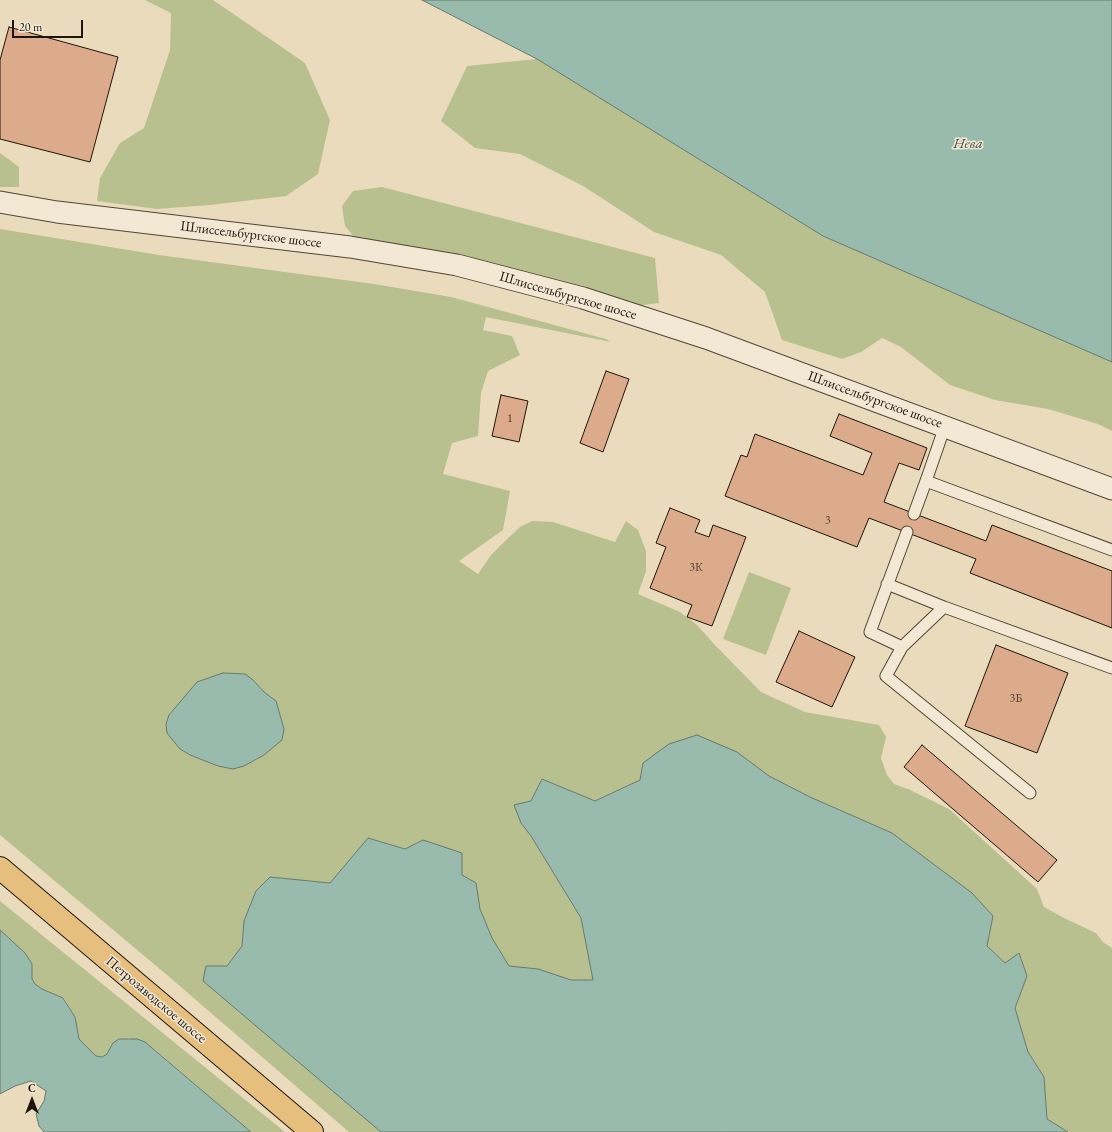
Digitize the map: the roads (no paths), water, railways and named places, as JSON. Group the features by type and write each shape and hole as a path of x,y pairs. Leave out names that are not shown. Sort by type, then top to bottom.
{"main road":[{"name":"Петрозаводское шоссе","path":"0,868 312,1132"}],"street":[{"name":"Шлиссельбургское шоссе","path":"0,202 57,212 350,247 457,265 583,298 706,338 1112,488"}],"lane":[{"path":"914,514 945,426"},
{"path":"926,481 1112,550"},
{"path":"902,647 870,632 906,532"},
{"path":"887,584 944,607 1112,668"},
{"path":"944,607 902,647 886,676 1030,793"}],"water":[{"name":"Нева","path":"422,0 1112,0 1112,362 823,236 537,59"},
{"path":"223,673 245,674 276,701 284,729 282,740 264,755 244,766 233,769 218,766 190,755 180,749 167,733 166,724 169,715 197,682"},
{"path":"697,735 737,752 769,776 810,797 892,833 972,893 993,916 987,946 1005,963 1019,953 1027,976 1015,1008 1028,1052 1044,1077 1047,1119 1068,1132 381,1132 203,981 206,966 227,966 242,946 244,921 256,891 270,877 330,883 368,838 405,849 423,840 462,853 462,875 476,883 480,909 492,938 509,966 538,969 571,980 593,980 581,918 531,836 521,823 514,805 531,801 542,779 595,801 640,780 643,763 669,744"},
{"path":"0,930 25,953 32,964 32,979 35,984 42,989 63,998 75,1017 79,1039 96,1056 102,1057 107,1054 113,1043 119,1039 137,1039 145,1042 251,1132 44,1132 39,1126 36,1114 44,1101 46,1091 31,1081 15,1086 0,1094"}]}
